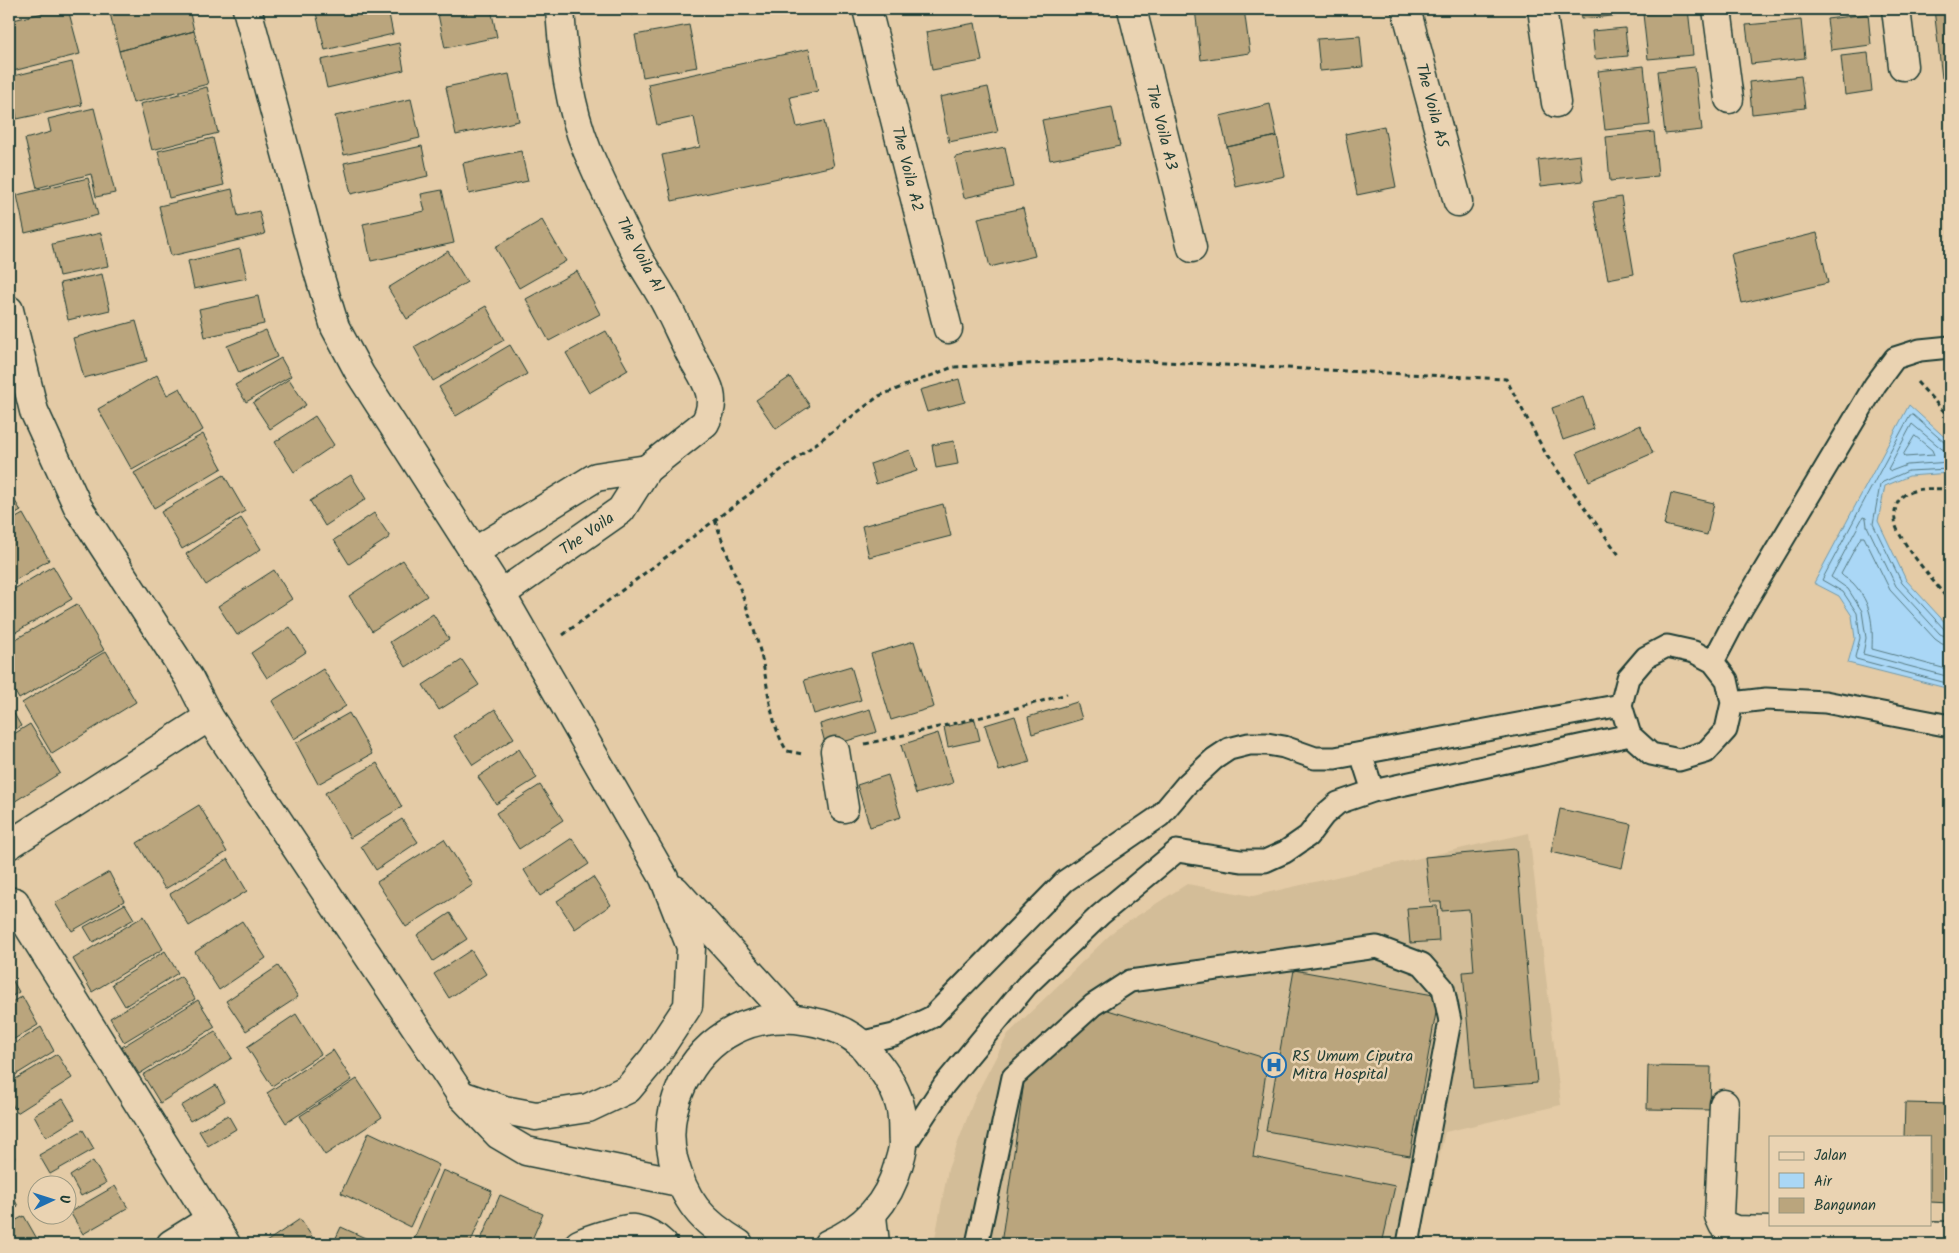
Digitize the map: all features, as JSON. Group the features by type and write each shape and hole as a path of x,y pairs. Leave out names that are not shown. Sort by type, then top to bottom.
{"street":[{"path":"247,9 335,327 360,374 501,594 664,878 691,947 688,1006 653,1059 628,1089 588,1108 536,1116 504,1110 461,1095"},
{"name":"The Voila A1","path":"560,9 565,64 575,113 587,149 637,255 668,306 689,352 710,388 711,413 705,423 647,469"},
{"name":"The Voila A2","path":"867,9 948,329"},
{"name":"The Voila A3","path":"1132,9 1192,248"},
{"name":"The Voila A5","path":"1406,9 1458,202"},
{"path":"1542,9 1556,103"},
{"path":"1717,9 1729,99"},
{"path":"1896,9 1904,66"},
{"path":"9,310 34,411 78,507 189,678 209,717 461,1095 498,1135 526,1152 679,1182"},
{"path":"474,552 596,476 647,469"},
{"name":"The Voila","path":"501,594 621,510 647,469"},
{"path":"9,844 209,717"},
{"path":"835,751 844,808"},
{"path":"664,878 790,1017"},
{"path":"15,902 20,913 226,1244"},
{"path":"739,1244 724,1235 697,1212 679,1182 670,1143 673,1104 690,1069 717,1040 738,1027 762,1019 790,1017 828,1024 860,1043 886,1073 901,1109 903,1148 893,1184 872,1216 848,1236 828,1244"},
{"path":"1724,1104 1719,1216 1723,1224 1759,1237 1950,1236"},
{"path":"872,1216 875,1244"},
{"path":"171,1244 211,1220"},
{"path":"579,1244 591,1238 634,1229 658,1238 663,1244"}],"lane":[{"path":"1713,662 1736,618 1875,385 1895,358 1920,350 1950,347"},
{"path":"1667,646 1694,652 1713,662 1727,680 1732,703 1726,730 1706,752 1679,760 1651,754 1630,735 1621,705 1628,678 1646,657 1667,646"},
{"path":"1732,703 1766,699 1825,702 1950,726"},
{"path":"860,1043 894,1035 932,1017 1065,881 1160,816 1186,784 1214,759 1229,750 1249,744 1267,744 1284,747 1315,758 1335,758 1621,705"},
{"path":"903,1148 944,1085 1026,986 1100,915 1177,851 1241,861 1265,861 1285,852 1308,836 1324,815 1338,803 1373,791 1630,735"},
{"path":"1361,754 1373,791"},
{"path":"978,1244 1013,1077 1094,1005 1130,981 1377,947 1422,964 1443,988 1450,1021 1408,1244"}],"path":[{"path":"1895,358 1950,418"},
{"path":"536,655 879,396 953,367 1125,360 1506,379 1547,456 1619,555"},
{"path":"1950,489 1918,490 1906,493 1898,501 1894,514 1896,527 1906,544 1950,602"},
{"path":"714,520 752,621 763,663 775,727 787,751 798,754 835,751 999,713 1067,694"}],"shaded area":[{"name":"RS Umum Ciputra Mitra Hospital","path":"1529,833 1561,1105 1445,1132 1419,1244 934,1244 948,1169 975,1097 1008,1034 1115,930 1187,884 1253,896"}],"water":[{"path":"1909,405 1950,442 1950,473 1909,476 1885,486 1878,521 1906,580 1950,628 1950,689 1848,663 1855,638 1852,616 1839,596 1814,583"}],"building":[{"path":"60,9 68,9 80,54 9,72 9,21"},
{"path":"109,9 189,9 194,31 119,51"},
{"path":"333,9 388,9 393,34 325,50 316,13"},
{"path":"463,9 491,9 497,37 445,48 438,14"},
{"path":"631,9 662,9 632,15"},
{"path":"1195,9 1244,9 1250,53 1201,60"},
{"path":"1580,9 1632,9 1632,14 1581,19"},
{"path":"1688,9 1693,55 1648,59 1643,14"},
{"path":"1755,9 1778,9 1755,11"},
{"path":"1934,9 1950,9 1950,77 1942,78"},
{"path":"1868,14 1871,45 1831,50 1827,19"},
{"path":"1801,20 1805,58 1751,64 1746,25"},
{"path":"975,23 982,61 932,70 926,32"},
{"path":"689,25 697,67 643,77 635,35"},
{"path":"1625,28 1628,56 1595,59 1592,31"},
{"path":"194,31 208,84 133,103 119,51"},
{"path":"1360,36 1363,67 1320,71 1317,39"},
{"path":"399,43 404,70 327,88 321,60"},
{"path":"809,49 818,91 790,97 797,127 824,121 834,166 672,201 662,155 700,147 694,117 657,125 648,84"},
{"path":"1868,53 1872,91 1845,95 1841,56"},
{"path":"72,62 82,105 17,119 9,77"},
{"path":"1644,66 1650,125 1605,130 1598,71"},
{"path":"1695,67 1702,130 1665,134 1658,71"},
{"path":"509,74 519,121 456,135 446,87"},
{"path":"1801,76 1805,108 1752,114 1749,82"},
{"path":"207,87 218,133 152,150 140,104"},
{"path":"988,87 998,132 949,142 940,97"},
{"path":"411,99 420,138 344,155 335,116"},
{"path":"1270,104 1277,136 1227,147 1220,116"},
{"path":"1112,107 1120,146 1050,160 1042,120"},
{"path":"94,108 115,193 96,197 91,174 37,188 25,139 51,132 48,119"},
{"path":"1384,126 1396,187 1357,195 1345,134"},
{"path":"1654,132 1658,176 1610,181 1606,137"},
{"path":"1277,136 1285,176 1236,187 1227,147"},
{"path":"213,138 224,185 169,198 158,151"},
{"path":"422,146 428,176 351,194 344,163"},
{"path":"1005,147 1013,187 964,198 955,157"},
{"path":"521,151 528,181 469,194 463,163"},
{"path":"1580,155 1583,181 1541,186 1538,160"},
{"path":"88,178 98,215 25,233 17,195"},
{"path":"232,189 238,216 259,211 265,234 171,256 159,206"},
{"path":"442,190 454,243 371,261 363,224 425,211 421,194"},
{"path":"1621,197 1634,274 1608,279 1593,202"},
{"path":"1023,208 1035,256 990,267 978,218"},
{"path":"542,220 566,261 519,288 495,247"},
{"path":"101,233 108,266 59,276 52,244"},
{"path":"1817,233 1828,283 1742,303 1731,254"},
{"path":"240,249 247,278 194,289 188,261"},
{"path":"448,251 467,282 407,319 388,288"},
{"path":"577,271 600,314 549,341 526,299"},
{"path":"102,274 110,310 68,320 60,283"},
{"path":"258,296 264,324 205,337 199,309"},
{"path":"486,306 504,340 433,381 414,347"},
{"path":"136,321 147,361 84,378 73,338"},
{"path":"266,330 277,357 239,373 227,346"},
{"path":"606,331 628,370 589,393 566,353"},
{"path":"510,345 527,374 456,416 439,387"},
{"path":"281,358 291,376 246,402 235,385"},
{"path":"157,375 167,395 180,388 203,430 132,470 98,409"},
{"path":"790,377 810,406 776,429 756,400"},
{"path":"289,379 306,405 270,429 253,403"},
{"path":"959,379 965,402 927,412 920,390"},
{"path":"1583,397 1594,429 1563,440 1552,408"},
{"path":"315,416 334,445 294,472 275,442"},
{"path":"1640,425 1653,453 1589,481 1577,453"},
{"path":"203,434 222,468 154,508 134,473"},
{"path":"954,441 958,464 936,468 932,445"},
{"path":"910,450 917,471 876,484 870,464"},
{"path":"224,475 245,511 182,549 161,512"},
{"path":"351,475 366,499 325,526 310,501"},
{"path":"9,491 21,511 9,518"},
{"path":"1671,493 1714,503 1707,535 1664,525"},
{"path":"943,504 951,536 869,557 862,526"},
{"path":"374,513 390,537 349,564 334,540"},
{"path":"23,514 49,560 9,584 9,522"},
{"path":"241,518 261,549 206,585 186,554"},
{"path":"403,560 427,596 372,631 349,596"},
{"path":"53,566 72,599 9,636 9,592"},
{"path":"274,570 292,599 237,635 218,606"},
{"path":"77,604 104,650 19,699 9,681 9,643"},
{"path":"433,614 449,639 406,667 390,642"},
{"path":"290,627 306,652 267,678 251,653"},
{"path":"914,641 934,707 891,720 871,654"},
{"path":"106,651 136,702 52,754 22,703"},
{"path":"462,660 479,685 439,710 423,685"},
{"path":"851,666 861,700 814,714 804,680"},
{"path":"323,669 346,706 294,739 272,701"},
{"path":"1077,702 1082,719 1032,734 1028,717"},
{"path":"9,705 21,726 9,733"},
{"path":"495,709 514,738 473,765 454,736"},
{"path":"870,709 877,732 826,747 820,724"},
{"path":"349,713 372,754 318,784 296,743"},
{"path":"1015,716 1030,762 999,771 985,725"},
{"path":"975,720 980,740 948,747 944,727"},
{"path":"30,724 60,773 9,805 9,737"},
{"path":"938,733 953,783 916,794 901,745"},
{"path":"519,749 537,778 496,804 478,777"},
{"path":"377,763 402,807 350,838 325,793"},
{"path":"888,775 901,817 870,827 857,785"},
{"path":"540,785 563,820 519,849 496,813"},
{"path":"199,805 227,852 165,889 137,843"},
{"path":"1560,809 1631,824 1622,868 1551,852"},
{"path":"402,819 418,842 376,870 361,846"},
{"path":"572,838 589,864 540,896 524,870"},
{"path":"444,839 473,885 406,927 377,882"},
{"path":"1516,849 1537,1083 1473,1088 1463,972 1474,971 1469,909 1442,911 1441,902 1430,902 1425,857"},
{"path":"228,859 247,891 189,926 170,894"},
{"path":"109,872 124,901 72,931 55,903"},
{"path":"593,877 611,905 575,929 557,901"},
{"path":"125,904 134,919 93,942 84,927"},
{"path":"1437,906 1439,941 1410,943 1407,908"},
{"path":"450,913 467,939 433,961 417,935"},
{"path":"144,916 163,949 92,992 73,959"},
{"path":"242,921 266,958 219,990 195,952"},
{"path":"471,950 486,974 449,998 434,974"},
{"path":"165,951 178,973 125,1006 112,984"},
{"path":"278,966 298,997 246,1031 226,1001"},
{"path":"1294,970 1439,996 1410,1156 1266,1131"},
{"path":"9,974 19,992 9,998"},
{"path":"181,976 195,999 124,1042 110,1018"},
{"path":"22,996 38,1025 9,1042 9,1004"},
{"path":"198,1000 215,1027 139,1074 122,1047"},
{"path":"1098,1007 1268,1059 1253,1157 1395,1186 1382,1244 1001,1244 1024,1082"},
{"path":"296,1014 321,1054 272,1086 247,1047"},
{"path":"41,1027 54,1051 9,1079 9,1047"},
{"path":"215,1031 232,1058 160,1103 143,1075"},
{"path":"333,1050 352,1080 286,1123 267,1093"},
{"path":"57,1054 72,1078 17,1113 9,1099 9,1083"},
{"path":"1648,1066 1711,1067 1710,1110 1647,1109"},
{"path":"357,1079 382,1117 325,1155 300,1116"},
{"path":"216,1085 225,1101 190,1121 181,1106"},
{"path":"63,1099 75,1119 46,1137 34,1115"},
{"path":"1905,1103 1950,1104 1949,1203 1932,1202 1932,1136 1904,1136"},
{"path":"228,1115 236,1129 208,1146 199,1131"},
{"path":"83,1130 94,1149 50,1174 39,1155"},
{"path":"369,1132 439,1165 410,1227 341,1193"},
{"path":"9,1147 15,1158 9,1161"},
{"path":"93,1161 106,1183 81,1196 78,1191 78,1176 70,1176"},
{"path":"443,1170 492,1191 470,1244 412,1244"},
{"path":"115,1186 128,1208 83,1234 78,1226 78,1207"},
{"path":"9,1190 18,1206 9,1211"},
{"path":"500,1195 543,1214 530,1244 479,1244"},
{"path":"24,1216 40,1244 9,1244 9,1224"},
{"path":"300,1219 317,1244 263,1244"},
{"path":"341,1227 374,1242 373,1244 333,1244"},
{"path":"1709,1242 1741,1244 1709,1244"}],"place":[{"name":"RS Umum Ciputra Mitra Hospital","path":"1274,1065"}]}
